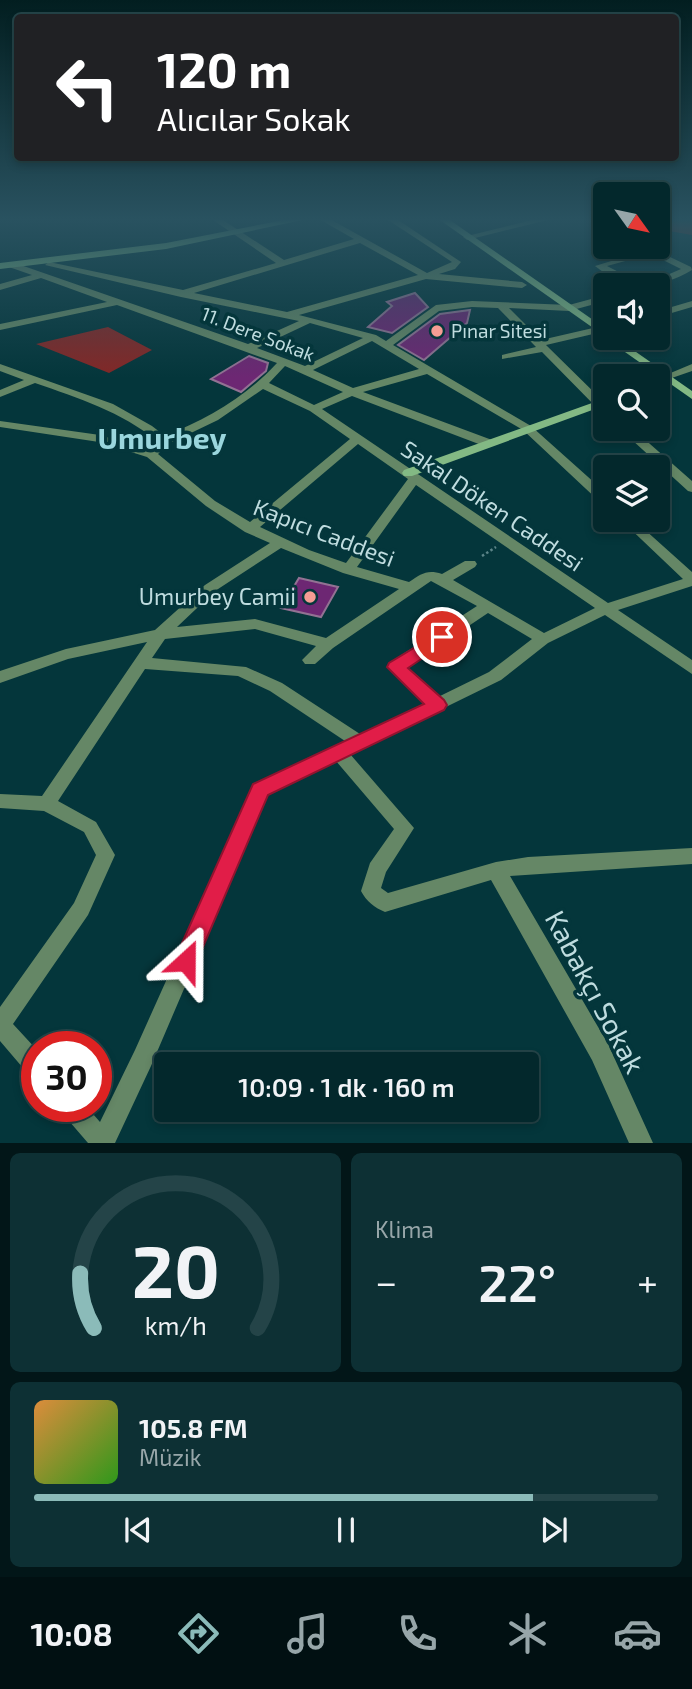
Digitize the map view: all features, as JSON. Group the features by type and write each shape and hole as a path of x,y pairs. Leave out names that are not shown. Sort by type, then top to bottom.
{"main road":[{"path":"516,271 593,324"},
{"path":"625,350 643,364"},
{"path":"670,384 692,397"},
{"path":"411,476 527,428 593,408"}],"street":[{"name":"11. Dere Sokak","path":"31,271 284,361 352,392 488,443"},
{"path":"77,271 180,295 287,315 372,337 527,428 593,488"},
{"path":"180,295 255,271"},
{"path":"419,271 426,275 522,285"},
{"path":"287,315 438,271"},
{"path":"0,288 42,275"},
{"path":"472,304 480,281"},
{"path":"0,327 119,302"},
{"path":"386,346 436,307 472,304 569,308 593,302"},
{"path":"670,310 692,304"},
{"path":"501,306 540,347 593,396"},
{"path":"248,348 309,320"},
{"path":"506,357 593,334"},
{"path":"305,370 372,337"},
{"path":"0,424 100,439 151,454 164,441 192,430 264,385 284,361"},
{"path":"0,367 128,415 154,431 164,441"},
{"path":"670,376 692,367"},
{"path":"314,409 352,392 427,370"},
{"path":"0,394 33,380"},
{"name":"Sakal Döken Caddesi","path":"264,385 314,409 692,668"},
{"path":"250,529 357,439"},
{"path":"639,441 692,488"},
{"name":"Kapıcı Caddesi","path":"151,454 177,480 225,515 250,529 348,570 412,588"},
{"path":"348,570 411,476"},
{"path":"85,1122 103,1142 143,1058 260,790 495,676 542,639 606,609 692,580 640,532"},
{"path":"47,804 160,634 210,588 280,543"},
{"path":"443,580 470,564"},
{"path":"310,660 328,644 430,575 443,580 542,639"},
{"path":"437,705 396,667 488,606"},
{"path":"0,677 66,654 160,634 255,624 328,644"},
{"path":"140,663 240,671 276,687 360,743"},
{"path":"339,753 405,828 377,869 371,891 385,903 496,870 528,865 692,856"},
{"path":"0,801 47,804 90,827 106,855 80,909 0,1025 21,1049"},
{"name":"Kabakçı Sokak","path":"496,870 600,1052 641,1143"}],"path":[{"path":"470,564 507,541"}],"shaded area":[{"path":"108,327 152,350 109,373 36,344"}],"building":[{"path":"415,293 428,307 392,333 368,327 392,306 387,302"},
{"name":"Pınar Sitesi","path":"470,310 467,323 424,360 398,345 440,314"},
{"path":"249,356 268,363 266,371 241,392 211,379"},
{"name":"Umurbey Camii","path":"299,578 338,587 321,617 281,608"}],"place":[{"name":"Pınar Sitesi","path":"437,331"},
{"name":"Umurbey Camii","path":"310,597"}],"district":[{"name":"Umurbey","path":"162,439"}],"route":[{"path":"186,961 260,790 437,705 396,667 442,637"}]}
